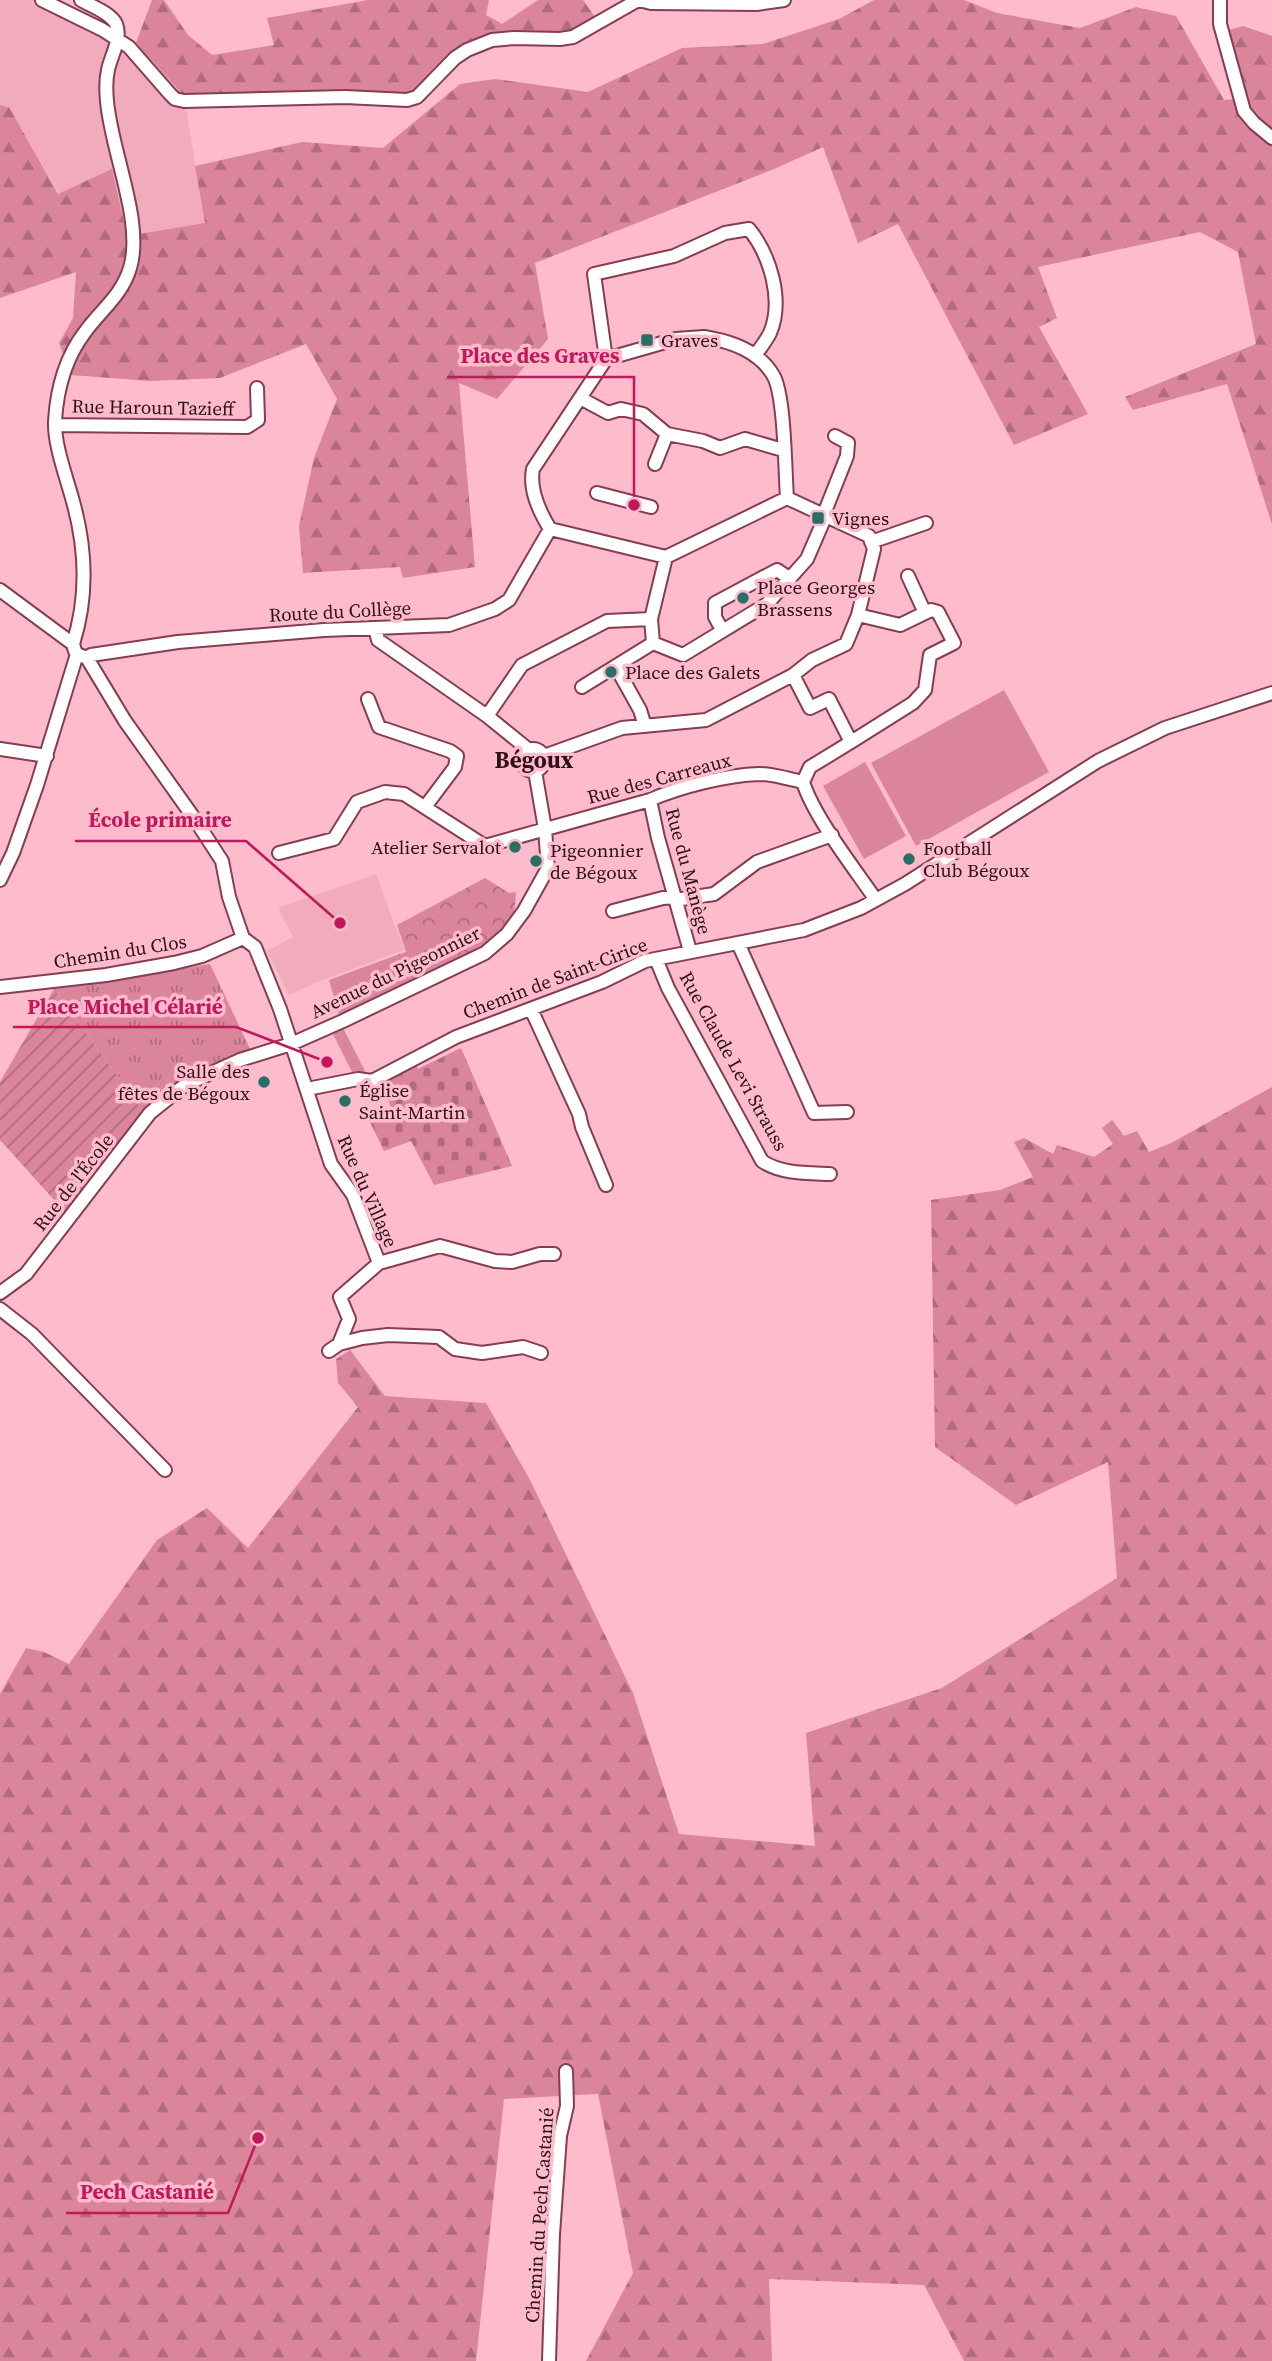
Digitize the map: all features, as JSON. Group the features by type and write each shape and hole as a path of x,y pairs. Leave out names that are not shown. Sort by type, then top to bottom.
{"street":[{"path":"42,0 103,30 129,47 176,99 184,101 345,97 407,100 417,97 455,58 467,50 492,40 573,37 639,0 650,3 757,4 783,0"},
{"path":"0,880 6,853 47,756 79,652 78,628 84,571 80,526 63,467 55,425 58,390 71,351 119,294 131,267 135,236 109,120 107,99 108,73 118,40 117,27 111,17 81,0"},
{"path":"1220,0 1220,24 1244,111 1272,138"},
{"path":"606,359 594,274 674,256 725,233 749,229 757,239 771,272 776,294 770,332 755,356"},
{"path":"704,337 727,341 755,356 772,372 776,381 786,498 666,558 550,529 542,516 531,483 533,470 606,359 676,339 704,337"},
{"name":"Rue Haroun Tazieff","path":"55,425 247,427 258,420 257,388"},
{"path":"580,398 608,413 621,409 643,414 667,434 704,441 720,448 745,439 783,450"},
{"path":"655,464 667,434"},
{"path":"653,643 683,655 767,604 807,559 847,456 848,443 835,436"},
{"path":"597,493 651,507"},
{"path":"544,756 622,729 706,720 793,675 812,660 846,644 858,615 874,549 869,536 786,498"},
{"path":"871,542 926,523"},
{"name":"Route du Collège","path":"79,652 91,655 178,642 449,625 495,609 509,600 550,529"},
{"path":"653,643 651,619 666,558"},
{"path":"722,630 716,617 715,603 777,570 789,578"},
{"path":"908,576 925,613"},
{"path":"0,590 79,652"},
{"path":"858,615 900,625 931,610 938,612 954,643 930,655 925,690 914,703 810,767 803,782 832,835 876,900"},
{"path":"487,716 522,665 607,621 651,619"},
{"path":"375,628 378,640 487,716 529,750"},
{"path":"582,687 653,643"},
{"name":"Rue du Village","path":"79,652 222,861 229,897 243,938 255,947 280,1009 331,1164 353,1195 379,1263 440,1246 495,1261 512,1262 540,1254 554,1254"},
{"path":"616,667 640,710 645,726"},
{"path":"793,675 810,708 829,699 851,742"},
{"name":"Chemin de Saint-Cirice","path":"307,1089 358,1079 372,1081 456,1037 602,982 645,961 804,930 832,920 905,884 1098,761 1165,728 1272,693"},
{"path":"368,699 379,727 450,751 457,756 455,767 425,807"},
{"path":"0,748 47,756"},
{"path":"535,749 544,756 543,765 535,771 523,763 523,757 529,750 535,749"},
{"name":"Avenue du Pigeonnier","path":"291,1044 485,953 508,934 548,868 545,829 535,771"},
{"name":"Rue des Carreaux","path":"279,853 334,839 357,802 385,792 404,794 485,846 650,800 672,790 741,776 761,774 803,782"},
{"name":"Rue du Manège","path":"650,800 690,951"},
{"path":"613,911 663,898 691,899 714,894 757,862 832,835"},
{"name":"Chemin du Clos","path":"0,987 106,975 174,963 202,956 243,938"},
{"path":"738,943 814,1113 847,1112"},
{"name":"Rue Claude Levi Strauss","path":"656,959 668,988 762,1161 771,1167 789,1171 830,1174"},
{"path":"531,1009 579,1114 606,1185"},
{"name":"Rue de l'École","path":"0,1293 26,1274 150,1113 185,1085 240,1060 291,1044"},
{"path":"379,1263 340,1297 349,1319 334,1348 362,1338 388,1335 439,1336 455,1349 482,1353 523,1347 541,1353"},
{"path":"0,1309 32,1334 164,1471"},
{"name":"Chemin du Pech Castanié","path":"549,2361 552,2234 560,2136 567,2106 566,2071"}],"shaded area":[{"path":"0,0 55,0 104,22 136,43 184,96 205,224 127,236 59,194 9,107 0,105"},
{"path":"376,874 404,950 289,995 267,951 293,937 278,908"}],"green space":[{"path":"152,0 164,0 188,35 212,55 274,45 267,18 368,0 489,0 486,15 502,24 538,0 583,0 595,17 561,35 498,33 434,71 415,89 402,94 184,96 136,43"},
{"path":"874,0 964,0 997,13 1080,28 1136,7 1176,16 1224,100 1247,98 1229,30 1243,26 1272,36 1272,524 1227,384 1133,410 1125,397 1256,344 1238,252 1200,232 1038,267 1057,318 1039,327 1088,414 1014,445 898,224 858,243 823,147 535,263 548,339 497,399 459,383 475,567 403,578 400,567 303,573 299,526 314,458 337,399 306,344 220,378 150,381 71,375 59,343 73,318 76,272 0,298 0,105 9,107 58,194 112,169 127,236 205,223 195,166 302,142 383,148 460,84 495,79 588,92 682,48 763,44 839,19"},
{"path":"1004,690 1049,772 916,846 871,763"},
{"path":"865,762 906,836 864,859 823,786"},
{"path":"485,878 509,893 516,892 514,912 504,927 467,956 408,983 397,955 406,952 397,925"},
{"path":"397,955 408,983 340,1019 329,980"},
{"path":"210,964 251,1051 178,1081 143,1111 54,989"},
{"path":"54,989 143,1111 66,1213 0,1140 0,1082"},
{"path":"343,1028 365,1071 354,1076 333,1034"},
{"path":"461,1048 512,1166 434,1185 411,1141 384,1151 370,1122 393,1112 381,1083 416,1065 418,1069"},
{"path":"1272,1087 1272,2361 964,2361 924,2285 769,2279 772,2361 586,2361 633,2273 598,2094 504,2099 476,2361 0,2361 0,1694 26,1648 44,1652 69,1664 157,1540 207,1508 248,1548 358,1407 338,1383 336,1359 350,1350 385,1396 486,1403 529,1478 633,1693 679,1834 815,1846 806,1733 942,1688 1117,1578 1108,1462 1016,1505 935,1447 931,1200 1000,1190 1033,1177 1014,1142 1024,1138 1053,1154 1057,1145 1094,1157 1113,1144 1102,1128 1112,1120 1124,1136 1137,1131 1149,1152 1171,1143"}],"place":[{"name":"Graves","path":"647,340"},
{"name":"Place des Graves","path":"634,505"},
{"name":"Vignes","path":"818,518"},
{"name":"Place Georges Brassens","path":"743,598"},
{"name":"Place des Galets","path":"611,672"},
{"name":"Atelier Servalot","path":"515,847"},
{"name":"Football Club Bégoux","path":"909,859"},
{"name":"Pigeonnier de Bégoux","path":"536,861"},
{"name":"École primaire","path":"340,923"},
{"name":"Place Michel Célarié","path":"327,1062"},
{"name":"Salle des fêtes de Bégoux","path":"264,1082"},
{"name":"Église Saint-Martin","path":"345,1101"},
{"name":"Pech Castanié","path":"258,2138"}],"district":[{"name":"Bégoux","path":"534,760"}]}
